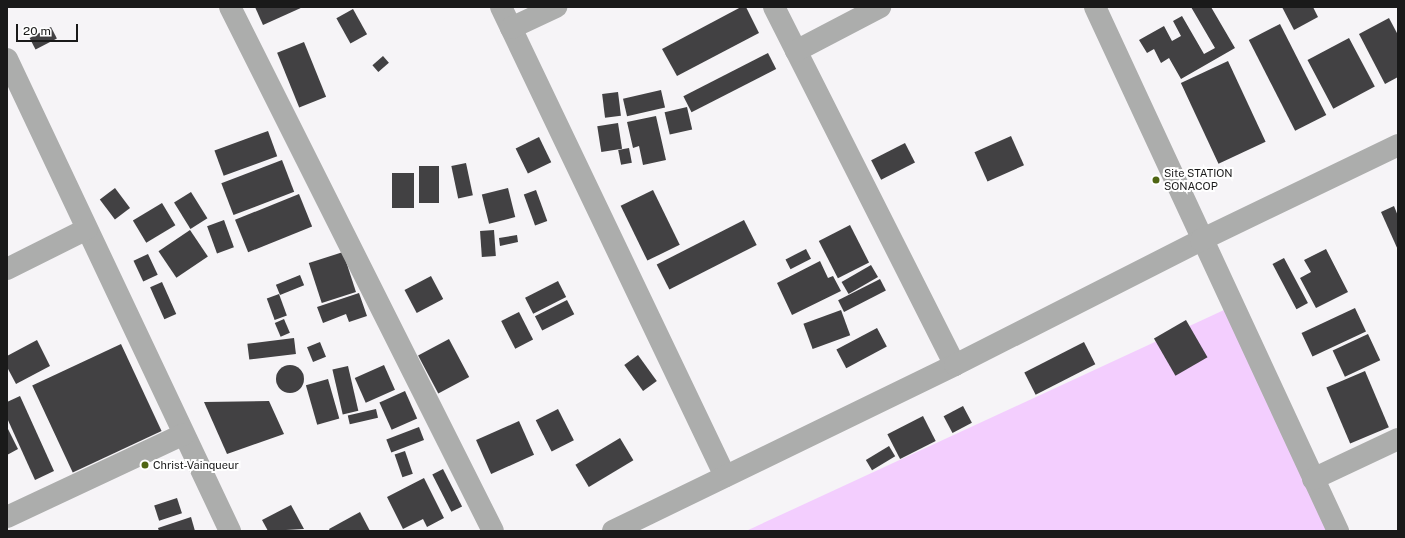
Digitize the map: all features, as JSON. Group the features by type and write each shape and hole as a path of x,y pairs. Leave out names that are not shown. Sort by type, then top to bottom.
{"street":[{"path":"230,7 493,531"},
{"path":"501,7 725,476"},
{"path":"511,28 556,7"},
{"path":"774,7 955,365"},
{"path":"796,51 880,7"},
{"path":"1095,7 1338,531"},
{"path":"7,58 230,531"},
{"path":"613,531 955,365 1202,240 1398,145"},
{"path":"7,269 87,229"},
{"path":"7,517 184,434"},
{"path":"1313,479 1398,440"}],"shaded area":[{"path":"1224,310 1329,531 746,531"}],"building":[{"path":"255,7 303,7 263,25"},
{"path":"741,7 746,7 759,33 677,76 662,49"},
{"path":"1191,7 1211,7 1235,48 1181,79 1169,58 1161,63 1154,49 1147,53 1139,40 1164,26 1172,41 1181,36 1173,21 1182,16 1204,54 1215,48"},
{"path":"1282,7 1313,7 1318,17 1294,30"},
{"path":"353,9 367,34 350,44 336,18"},
{"path":"1389,18 1398,35 1398,77 1385,84 1359,34"},
{"path":"1280,24 1326,115 1295,131 1249,40"},
{"path":"51,27 57,39 36,49 30,38"},
{"path":"1349,38 1375,87 1333,109 1308,60"},
{"path":"304,42 326,97 299,108 277,53"},
{"path":"768,53 776,69 692,112 683,96"},
{"path":"383,56 389,63 378,72 372,65"},
{"path":"1228,61 1266,142 1218,164 1181,83"},
{"path":"661,90 665,108 627,116 623,99"},
{"path":"618,92 621,116 605,118 602,94"},
{"path":"687,107 692,129 670,135 665,112"},
{"path":"656,116 666,160 643,165 639,146 633,148 627,122"},
{"path":"618,123 622,149 601,152 597,126"},
{"path":"268,131 277,156 224,176 214,150"},
{"path":"1011,136 1024,165 987,182 974,152"},
{"path":"539,137 551,162 528,174 516,148"},
{"path":"905,143 915,163 881,180 871,160"},
{"path":"629,148 632,163 621,165 618,150"},
{"path":"282,160 294,192 234,215 221,183"},
{"path":"466,163 473,195 458,198 451,166"},
{"path":"419,166 439,166 439,203 419,203"},
{"path":"392,173 414,173 414,208 392,208"},
{"path":"115,188 130,208 115,219 100,199"},
{"path":"508,188 515,217 489,224 482,195"},
{"path":"536,190 547,221 535,225 524,194"},
{"path":"653,190 680,245 647,261 621,206"},
{"path":"191,192 207,218 190,229 174,203"},
{"path":"299,194 312,226 248,252 235,220"},
{"path":"162,203 175,225 146,243 133,221"},
{"path":"1394,206 1398,216 1398,250 1381,212"},
{"path":"224,220 234,247 217,253 207,226"},
{"path":"744,220 757,245 669,289 657,264"},
{"path":"850,225 869,262 838,278 819,241"},
{"path":"190,230 208,257 176,278 158,251"},
{"path":"494,230 496,256 482,257 480,231"},
{"path":"517,235 518,242 500,246 499,238"},
{"path":"806,249 811,259 791,269 786,259"},
{"path":"1326,249 1348,292 1316,308 1300,278 1311,272 1304,260"},
{"path":"343,252 356,292 322,303 309,263"},
{"path":"148,254 158,275 143,282 133,261"},
{"path":"1284,258 1308,303 1296,309 1273,264"},
{"path":"820,261 828,278 833,276 841,291 792,315 777,283"},
{"path":"871,265 878,277 849,294 842,282"},
{"path":"300,275 304,285 280,295 276,285"},
{"path":"431,276 443,299 417,313 405,290"},
{"path":"880,279 886,291 844,312 838,300"},
{"path":"558,281 566,297 533,314 525,298"},
{"path":"162,282 176,314 164,319 150,287"},
{"path":"359,293 367,316 349,322 346,314 323,323 317,307"},
{"path":"279,294 287,316 275,320 267,298"},
{"path":"567,300 574,314 542,331 535,316"},
{"path":"1355,308 1366,332 1313,356 1302,333"},
{"path":"841,310 850,335 813,349 803,324"},
{"path":"519,312 533,340 515,349 501,321"},
{"path":"284,319 290,333 281,337 275,323"},
{"path":"1186,320 1208,357 1175,376 1154,338"},
{"path":"877,328 887,347 846,368 836,350"},
{"path":"1368,334 1380,360 1345,377 1333,350"},
{"path":"294,338 296,354 249,360 247,344"},
{"path":"449,339 469,377 438,393 418,355"},
{"path":"37,340 50,366 16,384 7,367 7,356"},
{"path":"320,342 326,357 313,362 307,347"},
{"path":"1084,342 1095,364 1036,395 1024,372"},
{"path":"121,344 162,431 73,472 32,385"},
{"path":"638,355 657,381 643,391 624,365"},
{"path":"290,365 300,369 304,379 300,389 290,393 280,389 276,379 280,369"},
{"path":"384,365 395,390 366,403 355,378"},
{"path":"348,366 358,411 343,414 332,370"},
{"path":"1365,371 1389,427 1350,444 1326,387"},
{"path":"328,379 339,418 317,425 306,385"},
{"path":"405,391 417,418 392,430 379,402"},
{"path":"20,396 54,471 35,480 7,418 7,402"},
{"path":"269,401 284,434 227,454 204,402"},
{"path":"963,406 972,423 952,433 944,416"},
{"path":"376,409 378,418 350,424 348,416"},
{"path":"558,409 574,440 552,452 536,420"},
{"path":"923,416 936,441 900,459 887,434"},
{"path":"519,421 534,455 491,474 476,440"},
{"path":"7,427 18,449 7,455"},
{"path":"419,427 424,440 391,453 386,440"},
{"path":"620,438 633,460 589,487 575,465"},
{"path":"889,446 895,456 872,470 866,460"},
{"path":"405,451 413,474 402,477 395,455"},
{"path":"443,469 462,506 451,512 432,474"},
{"path":"424,478 444,518 427,527 423,519 403,529 387,497"},
{"path":"177,498 182,513 159,521 154,505"},
{"path":"291,505 304,529 268,531 262,520"},
{"path":"360,512 370,531 330,531 329,529"},
{"path":"191,517 195,531 159,531 158,528"}],"place":[{"name":"Site STATION SONACOP","path":"1156,180"},
{"name":"Christ-Vainqueur","path":"145,465"}]}
